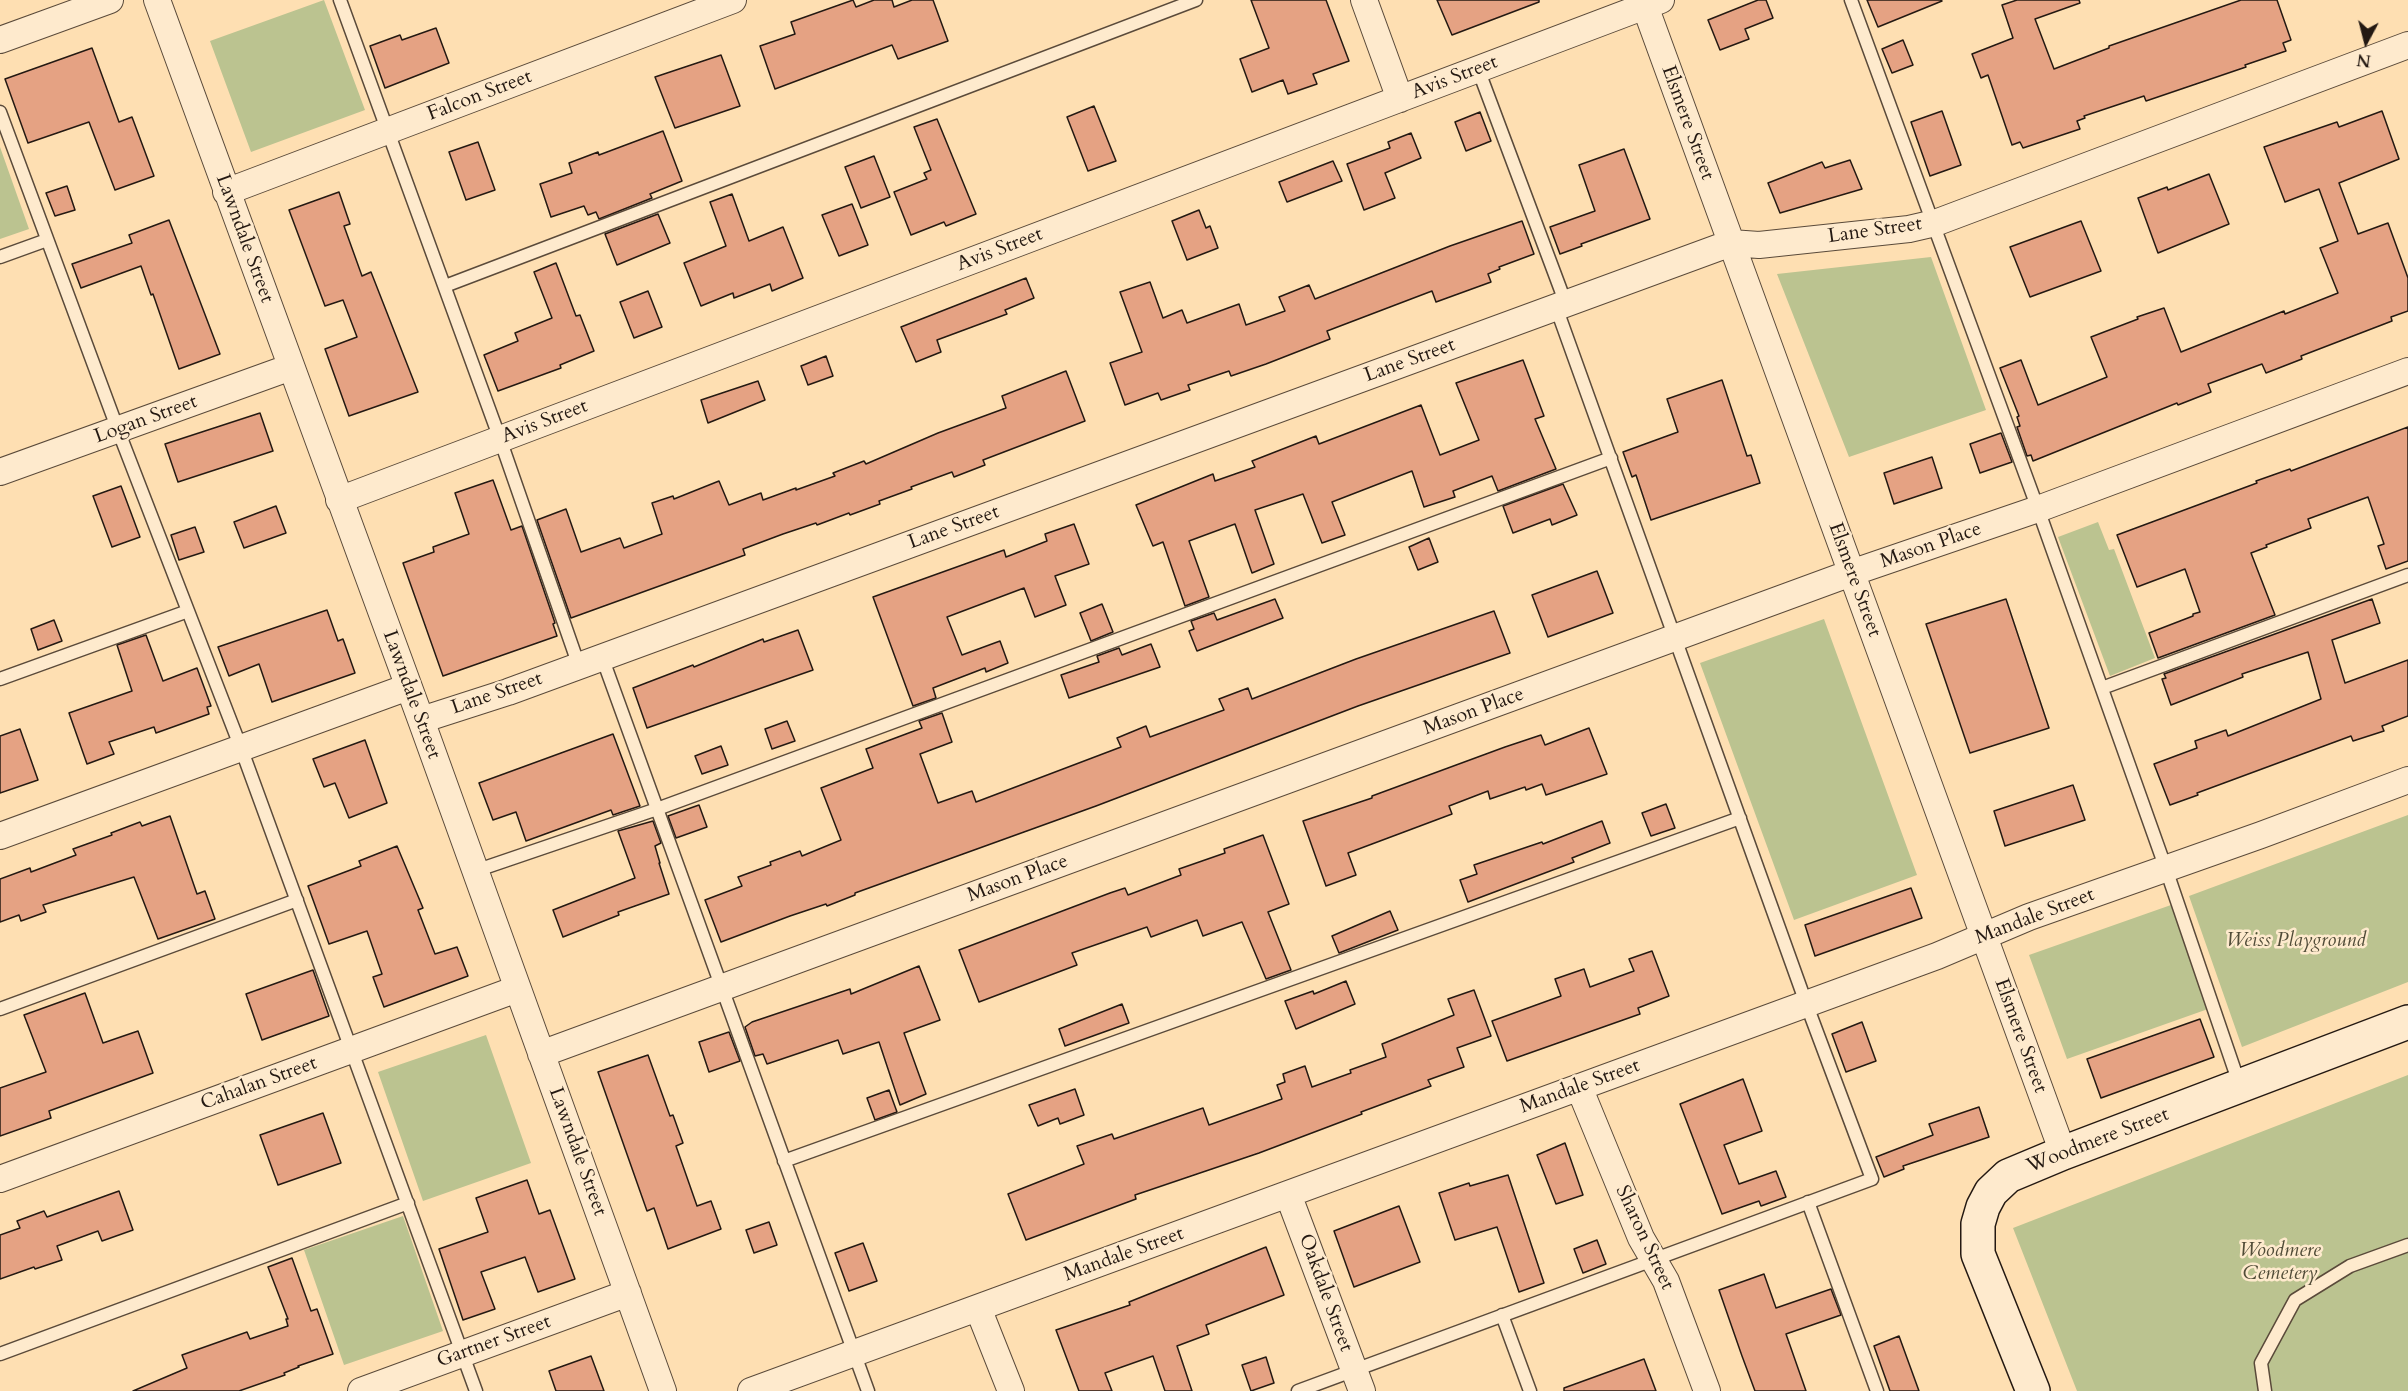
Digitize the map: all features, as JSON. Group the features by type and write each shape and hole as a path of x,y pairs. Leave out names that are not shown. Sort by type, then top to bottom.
{"street":[{"path":"0,40 110,0"},
{"name":"Lawndale Street","path":"157,0 421,720 663,1391"},
{"name":"Falcon Street","path":"226,192 733,0"},
{"path":"1364,0 1400,99"},
{"name":"Avis Street","path":"339,500 1653,3"},
{"name":"Elsmere Street","path":"1653,3 1731,243 2063,1153"},
{"name":"Lane Street","path":"421,720 590,662 1731,243 1759,245 1909,229 1935,223 2408,45"},
{"name":"Logan Street","path":"0,472 291,367"},
{"name":"Mason Place","path":"541,1054 2408,371"},
{"path":"0,836 408,687"},
{"name":"Mandale Street","path":"751,1391 1806,1003 2029,917 2408,780"},
{"name":"Cahalan Street","path":"0,1179 517,989"},
{"name":"Woodmere Street","path":"2034,1391 1978,1254 1978,1224 1991,1192 2008,1176 2063,1153 2408,1022"},
{"name":"Sharon Street","path":"1578,1087 1641,1238 1666,1281 1707,1391"},
{"name":"Oakdale Street","path":"1288,1194 1358,1381"},
{"name":"Gartner Street","path":"361,1391 628,1293"},
{"path":"978,1308 1011,1391"}],"lane":[{"path":"340,0 500,439 590,662 657,809 868,1391"},
{"path":"445,286 1196,0"},
{"path":"1851,0 2038,508 2240,1086"},
{"path":"1298,1391 1358,1381 1502,1315 1872,1179 1806,1003 1611,458 1561,305 1479,69"},
{"path":"0,112 118,430 241,748 476,1391"},
{"path":"0,257 47,240"},
{"path":"475,871 657,809 1611,458"},
{"path":"2102,688 2408,575"},
{"path":"0,679 188,611"},
{"path":"784,1161 1740,818"},
{"path":"0,1009 297,900"},
{"path":"1808,1202 1877,1391"},
{"path":"0,1354 408,1203"},
{"path":"2265,1391 2261,1363 2295,1300 2350,1266 2408,1245"},
{"path":"1502,1315 1530,1391"}],"green space":[{"path":"324,0 365,110 251,152 210,41"},
{"path":"0,147 29,229 0,239"},
{"path":"1931,257 1986,410 1849,457 1777,274"},
{"path":"2098,522 2109,550 2114,549 2155,658 2110,676 2058,537"},
{"path":"1824,619 1917,875 1794,920 1700,663"},
{"name":"Weiss Playground","path":"2408,815 2408,982 2242,1047 2189,896"},
{"path":"2171,905 2208,1009 2067,1059 2029,955"},
{"path":"486,1035 531,1163 423,1201 378,1072"},
{"name":"Woodmere Cemetery","path":"2408,1075 2408,1391 2077,1391 2013,1228"},
{"path":"403,1216 443,1331 344,1365 304,1250"}],"building":[{"path":"853,0 856,7 874,0 892,0 894,7 912,0 933,0 948,41 898,59 892,45 775,89 760,46 795,34 791,22"},
{"path":"1251,0 1326,0 1349,61 1313,74 1317,84 1288,94 1283,80 1252,92 1240,59 1269,48"},
{"path":"1437,0 1539,0 1539,2 1452,35"},
{"path":"1758,0 1766,0 1773,18 1745,29 1749,39 1720,50 1708,20"},
{"path":"1867,0 1941,0 1942,1 1878,27"},
{"path":"2017,0 2079,0 2080,3 2035,19 2054,69 2109,48 2109,46 2241,0 2277,0 2291,40 2283,43 2286,51 2146,101 2144,96 2084,116 2085,118 2077,121 2080,129 2023,148 2020,142 2012,145 1988,75 1981,78 1972,54 2013,38 2002,5"},
{"path":"436,28 449,63 385,88 370,46 400,35 402,40"},
{"path":"1903,40 1913,65 1892,73 1882,49"},
{"path":"92,48 119,122 132,117 154,176 115,190 89,122 28,143 5,79"},
{"path":"721,55 740,106 675,128 655,77"},
{"path":"1094,106 1116,161 1088,171 1067,117"},
{"path":"1942,111 1961,165 1930,176 1911,122"},
{"path":"2382,111 2399,159 2339,183 2358,234 2388,223 2408,278 2408,311 2391,317 2392,321 2301,356 2302,359 2266,373 2262,364 2208,384 2211,392 2178,405 2177,403 2033,461 2031,455 2027,456 2017,427 2020,426 2017,417 2019,416 2000,368 2021,360 2038,405 2107,377 2091,337 2138,319 2137,317 2164,308 2181,352 2284,311 2285,314 2338,293 2320,248 2338,241 2319,189 2285,202 2264,147 2337,122 2339,127"},
{"path":"1480,112 1491,141 1466,151 1455,122"},
{"path":"937,119 976,214 946,226 944,222 911,235 894,192 927,179 924,173 931,170 914,127"},
{"path":"663,131 682,181 650,194 652,198 599,219 596,212 588,215 584,206 551,217 540,184 572,173 569,163 598,152 599,155"},
{"path":"1411,133 1421,158 1385,173 1395,198 1364,210 1347,164 1390,148 1388,142"},
{"path":"478,142 495,190 466,200 449,152"},
{"path":"1624,149 1650,219 1560,254 1550,227 1595,211 1579,165"},
{"path":"874,156 890,197 861,208 845,167"},
{"path":"1850,160 1862,189 1780,213 1768,183 1822,162 1825,168"},
{"path":"1333,161 1342,181 1287,202 1279,182"},
{"path":"2209,174 2229,224 2158,253 2138,198 2167,187 2168,190"},
{"path":"67,186 75,210 55,216 46,193"},
{"path":"339,192 350,224 344,226 362,276 371,272 418,392 349,416 325,349 357,337 343,300 325,306 289,210"},
{"path":"732,194 749,241 783,227 803,278 772,291 770,284 734,298 733,293 701,306 684,263 726,246 710,202"},
{"path":"852,204 868,245 839,256 822,215"},
{"path":"1199,210 1206,228 1210,226 1218,248 1187,260 1172,221"},
{"path":"658,214 670,243 617,265 605,234"},
{"path":"169,220 220,354 179,369 141,266 81,288 72,264 132,243 129,235"},
{"path":"1522,221 1534,254 1499,267 1500,269 1488,274 1491,282 1436,302 1432,291 1327,331 1330,339 1266,364 1231,376 1229,371 1188,385 1190,390 1161,400 1158,393 1125,405 1110,363 1142,352 1120,292 1150,282 1163,318 1182,310 1187,323 1239,304 1246,325 1285,311 1279,297 1309,285 1315,299 1450,246"},
{"path":"2081,221 2101,271 2030,297 2010,247"},
{"path":"556,263 576,316 580,315 594,351 560,365 561,368 498,391 484,355 518,341 515,333 552,318 534,272"},
{"path":"1026,278 1034,298 1005,310 1007,314 937,340 941,352 916,362 901,327"},
{"path":"648,291 662,327 634,338 620,302"},
{"path":"826,356 833,376 808,385 801,366"},
{"path":"1523,360 1544,416 1535,419 1556,469 1498,491 1492,476 1453,491 1455,497 1424,507 1412,471 1332,502 1345,535 1322,543 1303,494 1255,510 1274,564 1252,573 1235,524 1189,541 1209,597 1185,606 1163,542 1153,546 1136,505 1213,474 1215,481 1255,467 1252,461 1316,436 1319,444 1421,405 1440,455 1479,440 1456,383"},
{"path":"1066,371 1085,421 983,460 985,465 954,477 952,472 879,501 880,504 783,534 743,549 745,555 571,618 537,520 566,509 581,552 620,538 624,548 662,534 652,503 673,496 674,499 719,481 729,505 761,493 763,500 796,488 796,490 835,476 833,473 864,461 866,464 938,433 1006,408 1002,396"},
{"path":"1722,380 1747,456 1751,455 1760,483 1651,520 1636,475 1632,477 1623,452 1678,432 1667,399"},
{"path":"758,381 765,400 708,423 701,400"},
{"path":"260,413 273,451 178,482 165,444"},
{"path":"2408,427 2408,561 2386,569 2378,546 2384,544 2368,497 2308,519 2311,528 2251,553 2275,615 2158,658 2149,633 2200,612 2185,569 2137,587 2117,535 2257,483 2256,481 2290,469 2291,471"},
{"path":"2001,433 2012,462 1980,473 1970,444"},
{"path":"1932,457 1942,488 1894,504 1884,473"},
{"path":"493,480 511,530 522,526 555,623 553,624 557,636 443,676 403,563 434,552 433,547 469,534 455,493"},
{"path":"1563,484 1577,515 1552,525 1550,519 1513,533 1503,506"},
{"path":"121,486 140,537 112,547 93,496"},
{"path":"276,506 286,533 244,548 234,522"},
{"path":"1074,524 1089,564 1055,576 1066,605 1035,617 1024,588 947,617 962,655 1000,641 1008,663 986,672 985,668 933,688 936,698 913,706 873,597 1004,550 1006,557 1047,541 1045,534"},
{"path":"195,527 204,552 179,560 171,535"},
{"path":"1429,538 1438,562 1418,570 1409,547"},
{"path":"1597,571 1613,613 1548,637 1532,595"},
{"path":"1275,599 1283,618 1197,651 1189,631 1194,629 1191,621 1214,613 1217,620"},
{"path":"2006,599 2049,728 1970,753 1926,624"},
{"path":"2372,599 2380,623 2332,640 2345,683 2408,660 2408,716 2382,726 2384,731 2353,741 2351,736 2170,805 2154,764 2197,748 2195,741 2226,730 2228,736 2321,699 2308,652 2242,674 2243,677 2171,705 2162,679 2166,678 2164,674"},
{"path":"1102,604 1113,632 1091,641 1080,613"},
{"path":"327,610 338,641 343,639 355,673 272,702 259,664 229,676 218,647"},
{"path":"1494,611 1510,653 1358,706 1096,806 855,893 855,895 827,906 826,904 790,916 721,942 705,900 742,886 738,877 771,865 770,862 800,851 802,856 841,840 821,788 873,768 866,749 922,728 919,721 942,713 952,742 920,754 938,803 972,791 976,802 1121,747 1117,738 1146,726 1150,737 1224,710 1219,699 1248,688 1252,699 1356,659"},
{"path":"54,620 62,641 38,650 31,629"},
{"path":"798,630 813,670 647,728 633,688 693,665 694,667 763,639 764,642"},
{"path":"146,635 163,681 197,668 211,706 207,707 209,714 156,733 154,727 109,742 114,754 87,764 69,713 132,691 117,645"},
{"path":"1151,644 1160,667 1069,698 1061,675 1099,662 1097,656 1119,648 1122,655"},
{"path":"787,721 795,741 772,749 765,729"},
{"path":"1589,728 1607,774 1546,795 1542,784 1526,790 1525,787 1490,799 1488,791 1449,806 1452,814 1348,853 1356,875 1326,886 1303,821 1372,798 1372,796 1541,735 1545,745"},
{"path":"20,729 38,780 0,793 0,736"},
{"path":"613,734 640,806 613,815 611,810 526,841 516,812 493,820 479,783"},
{"path":"365,740 387,803 349,818 335,783 324,787 313,759"},
{"path":"721,746 728,765 702,774 695,756"},
{"path":"2073,785 2085,820 2005,846 1994,811"},
{"path":"1666,804 1675,828 1651,836 1642,813"},
{"path":"699,805 707,827 676,838 668,816"},
{"path":"170,816 197,894 205,891 215,919 158,939 134,877 43,905 46,912 21,921 19,915 0,922 0,879 30,868 31,872 76,855 73,849 140,822 142,826"},
{"path":"653,821 661,843 655,846 669,894 618,912 619,915 563,937 553,910 635,878 618,831"},
{"path":"1602,821 1610,843 1572,858 1574,862 1468,902 1460,880 1477,874 1474,865 1542,842 1543,844"},
{"path":"1263,835 1289,904 1268,912 1291,970 1266,979 1242,922 1203,936 1197,920 1151,937 1147,927 1072,953 1077,965 979,1002 959,950 1110,893 1125,888 1128,895 1181,875 1179,869 1225,853 1224,849"},
{"path":"397,846 423,908 418,910 435,954 457,947 468,976 384,1007 373,977 382,974 367,931 329,944 308,886 361,866 359,861"},
{"path":"1911,888 1922,918 1815,956 1805,925"},
{"path":"1390,911 1398,930 1339,953 1332,936"},
{"path":"1652,951 1669,996 1638,1008 1640,1014 1507,1061 1492,1021 1561,996 1555,979 1584,969 1590,987 1634,971 1629,959"},
{"path":"919,966 940,1020 904,1033 926,1094 900,1105 879,1042 843,1054 838,1040 767,1064 763,1054 755,1056 745,1027 752,1022 850,989 851,994"},
{"path":"313,970 329,1016 262,1040 246,994"},
{"path":"1346,981 1355,1004 1296,1029 1285,1001 1313,991 1314,994"},
{"path":"1474,990 1491,1036 1457,1048 1464,1067 1428,1080 1431,1086 1259,1153 1135,1195 1136,1199 1026,1240 1008,1194 1084,1164 1077,1146 1112,1134 1114,1139 1203,1108 1209,1125 1282,1099 1277,1085 1285,1082 1283,1074 1305,1066 1312,1087 1351,1073 1350,1070 1386,1057 1382,1044 1454,1015 1448,999"},
{"path":"85,993 103,1043 138,1031 153,1073 49,1111 51,1118 0,1136 0,1088 46,1072 24,1015"},
{"path":"1122,1004 1129,1023 1065,1046 1059,1029"},
{"path":"2200,1019 2214,1057 2101,1098 2087,1059"},
{"path":"1862,1022 1876,1061 1846,1072 1832,1034"},
{"path":"729,1032 740,1061 709,1072 699,1042"},
{"path":"648,1055 670,1116 673,1115 683,1143 676,1146 697,1206 711,1201 721,1229 668,1249 654,1208 647,1211 598,1072"},
{"path":"1743,1079 1762,1131 1724,1145 1739,1184 1776,1171 1786,1197 1761,1206 1759,1201 1722,1214 1680,1104"},
{"path":"1075,1089 1084,1115 1060,1124 1058,1118 1038,1126 1029,1105"},
{"path":"889,1090 897,1112 875,1120 867,1098"},
{"path":"1979,1107 1989,1137 1903,1166 1904,1169 1884,1177 1876,1157 1933,1135 1929,1124"},
{"path":"323,1113 341,1163 278,1185 260,1135"},
{"path":"1565,1143 1583,1195 1556,1204 1537,1155"},
{"path":"1508,1175 1544,1283 1519,1292 1497,1227 1455,1240 1439,1193 1469,1183 1470,1186"},
{"path":"527,1180 539,1214 550,1210 575,1279 538,1292 525,1257 481,1272 495,1309 463,1320 439,1249 488,1232 476,1198"},
{"path":"119,1191 133,1230 102,1241 98,1231 57,1246 62,1260 0,1279 0,1235 20,1228 17,1221 44,1211 47,1217"},
{"path":"1399,1206 1420,1262 1354,1287 1334,1231"},
{"path":"769,1222 777,1245 754,1253 746,1230"},
{"path":"1597,1240 1606,1264 1583,1273 1574,1249"},
{"path":"863,1243 877,1281 849,1291 835,1253"},
{"path":"1266,1247 1284,1295 1206,1325 1209,1334 1177,1346 1192,1391 1165,1391 1153,1356 1105,1373 1112,1391 1079,1391 1056,1330 1130,1305 1129,1302"},
{"path":"292,1258 311,1311 317,1309 333,1354 298,1366 284,1373 285,1375 239,1391 133,1391 187,1368 182,1355 247,1332 250,1339 288,1326 286,1319 288,1319 268,1267"},
{"path":"1764,1274 1776,1308 1831,1289 1841,1315 1786,1334 1806,1391 1755,1391 1742,1356 1719,1290"},
{"path":"1899,1336 1919,1391 1890,1391 1874,1346"},
{"path":"591,1356 604,1391 556,1391 549,1371"},
{"path":"1266,1357 1274,1383 1251,1391 1242,1365"},
{"path":"1644,1359 1656,1391 1564,1391 1564,1388"}]}
